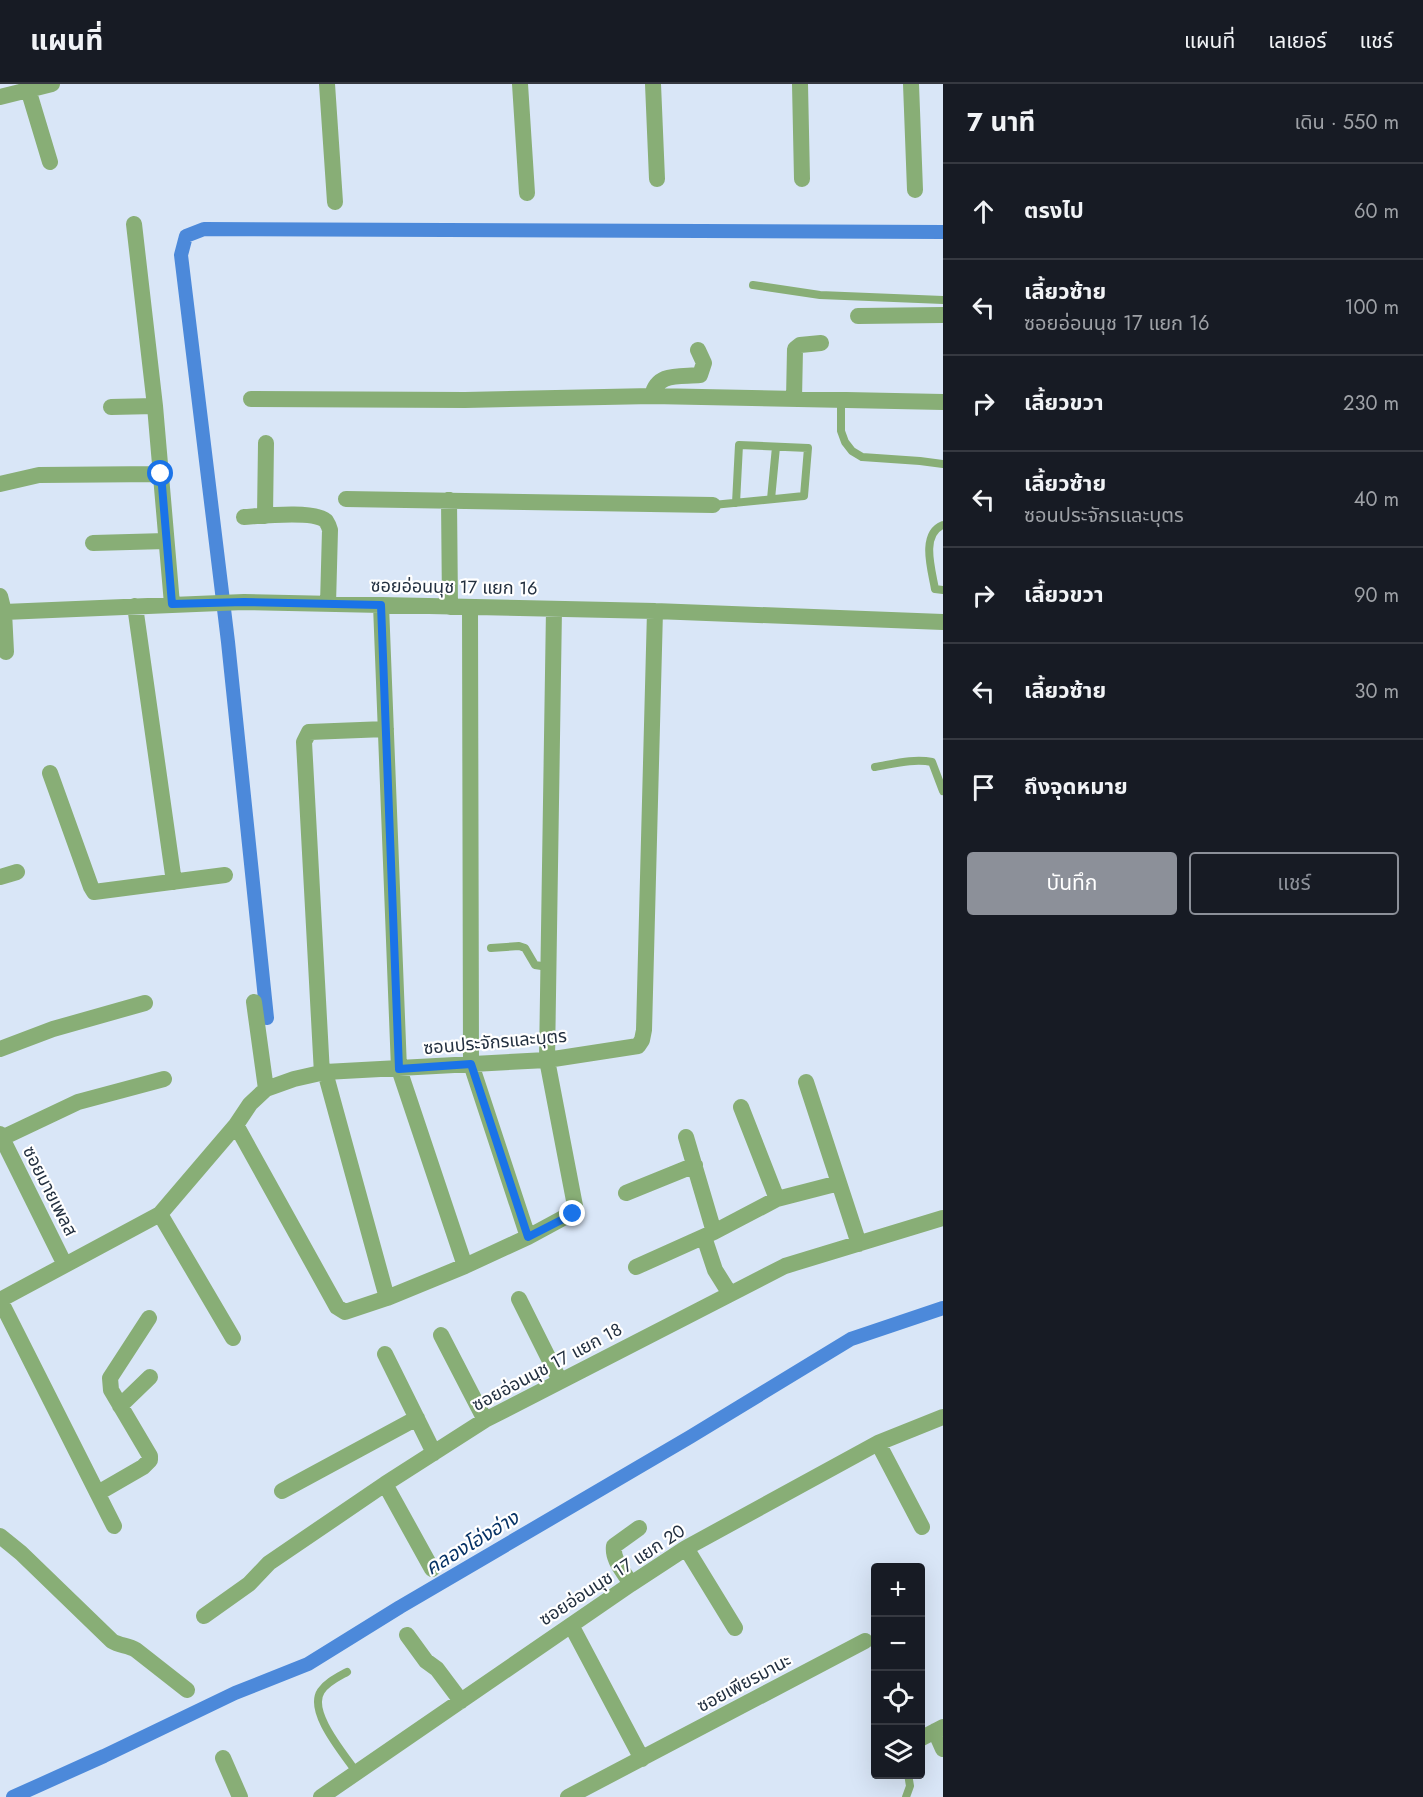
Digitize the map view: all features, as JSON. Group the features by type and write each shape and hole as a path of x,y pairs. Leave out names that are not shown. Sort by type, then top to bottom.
{"street":[{"path":"0,97 52,84"},
{"path":"327,84 335,202"},
{"path":"520,84 527,193"},
{"path":"653,84 657,179"},
{"path":"800,84 802,179"},
{"path":"911,84 915,190"},
{"path":"28,89 50,162"},
{"path":"134,224 155,406 172,604"},
{"path":"858,316 943,315"},
{"path":"794,399 795,349 800,345 822,343"},
{"path":"652,396 654,386 659,380 699,375 704,363 698,350"},
{"path":"251,399 465,400 652,396 943,402"},
{"path":"111,407 155,406"},
{"path":"265,516 266,443"},
{"path":"0,484 39,476 161,474"},
{"path":"346,499 713,505"},
{"path":"449,500 450,607"},
{"path":"244,517 302,514 323,519 330,530 328,604"},
{"path":"93,543 166,540"},
{"name":"ซอยอ่อนนุช 17 แยก 16","path":"6,652 2,604 135,606 244,602 655,611 943,622"},
{"path":"381,605 399,1069 465,1266"},
{"path":"135,606 174,882"},
{"path":"470,607 471,1064 528,1237"},
{"path":"236,1125 337,1307 345,1312 351,1312 465,1266 528,1237 576,1211 546,1059 554,609"},
{"name":"ซอนประจักรและบุตร","path":"0,1300 160,1214 236,1125 250,1104 266,1089 294,1079 324,1073 546,1059 638,1046 644,1036 655,611"},
{"path":"386,729 309,732 304,742 324,1073 387,1298"},
{"path":"50,773 94,892 225,875"},
{"path":"0,876 17,872"},
{"path":"254,1002 266,1089"},
{"path":"0,1049 52,1029 145,1003"},
{"path":"1,1136 78,1102 164,1079"},
{"path":"806,1082 859,1244"},
{"path":"741,1107 777,1199"},
{"name":"ซอยมายเพลส","path":"1,1136 5,1159 65,1265"},
{"path":"686,1137 695,1165 715,1270 730,1294"},
{"path":"626,1193 695,1165"},
{"path":"636,1267 709,1234 777,1199 839,1183"},
{"path":"160,1214 233,1338"},
{"name":"ซอยอ่อนนุช 17 แยก 18","path":"204,1616 249,1584 269,1563 385,1484 485,1420 785,1266 943,1218"},
{"path":"519,1299 560,1381"},
{"path":"0,1300 114,1526"},
{"path":"98,1493 143,1467 150,1460 150,1456 111,1390 110,1378 149,1318"},
{"path":"441,1335 485,1420"},
{"path":"385,1354 434,1453"},
{"path":"120,1406 150,1377"},
{"name":"ซอยอ่อนนุช 17 แยก 20","path":"321,1797 686,1548 878,1443 943,1417"},
{"path":"282,1491 417,1418"},
{"path":"878,1443 922,1527"},
{"path":"385,1484 432,1569"},
{"path":"631,1584 613,1552 614,1546 639,1528"},
{"path":"0,1536 21,1553 112,1641 117,1645 129,1646 136,1650 187,1690"},
{"path":"686,1548 735,1628"},
{"path":"572,1625 642,1759"},
{"path":"407,1635 426,1661 438,1669 461,1701"},
{"name":"ซอยเพียรมานะ","path":"567,1797 864,1641"},
{"path":"933,1732 943,1749"},
{"path":"223,1758 240,1797"}],"lane":[{"path":"753,285 820,295 943,300"},
{"path":"841,400 841,431 845,442 862,457 920,460 943,464"},
{"path":"713,505 736,503 804,496 808,448 739,446 736,503"},
{"path":"771,499 776,447"},
{"path":"943,525 931,535 930,560 935,589 943,590"},
{"path":"875,767 904,762 932,762 943,791"},
{"path":"491,948 519,946 525,948 535,965 548,967"},
{"path":"347,1672 327,1684 320,1692 318,1712 357,1773"},
{"path":"906,1797 910,1786 909,1779"}],"waterway":[{"path":"267,1018 228,642 181,255 186,236 204,229 943,232"},
{"name":"คลองโอ่งอ่าง","path":"13,1797 235,1693 308,1664 851,1339 943,1308"}],"route":[{"path":"161,474 172,604 244,602 381,605 399,1069 471,1064 528,1237 573,1214"}]}
